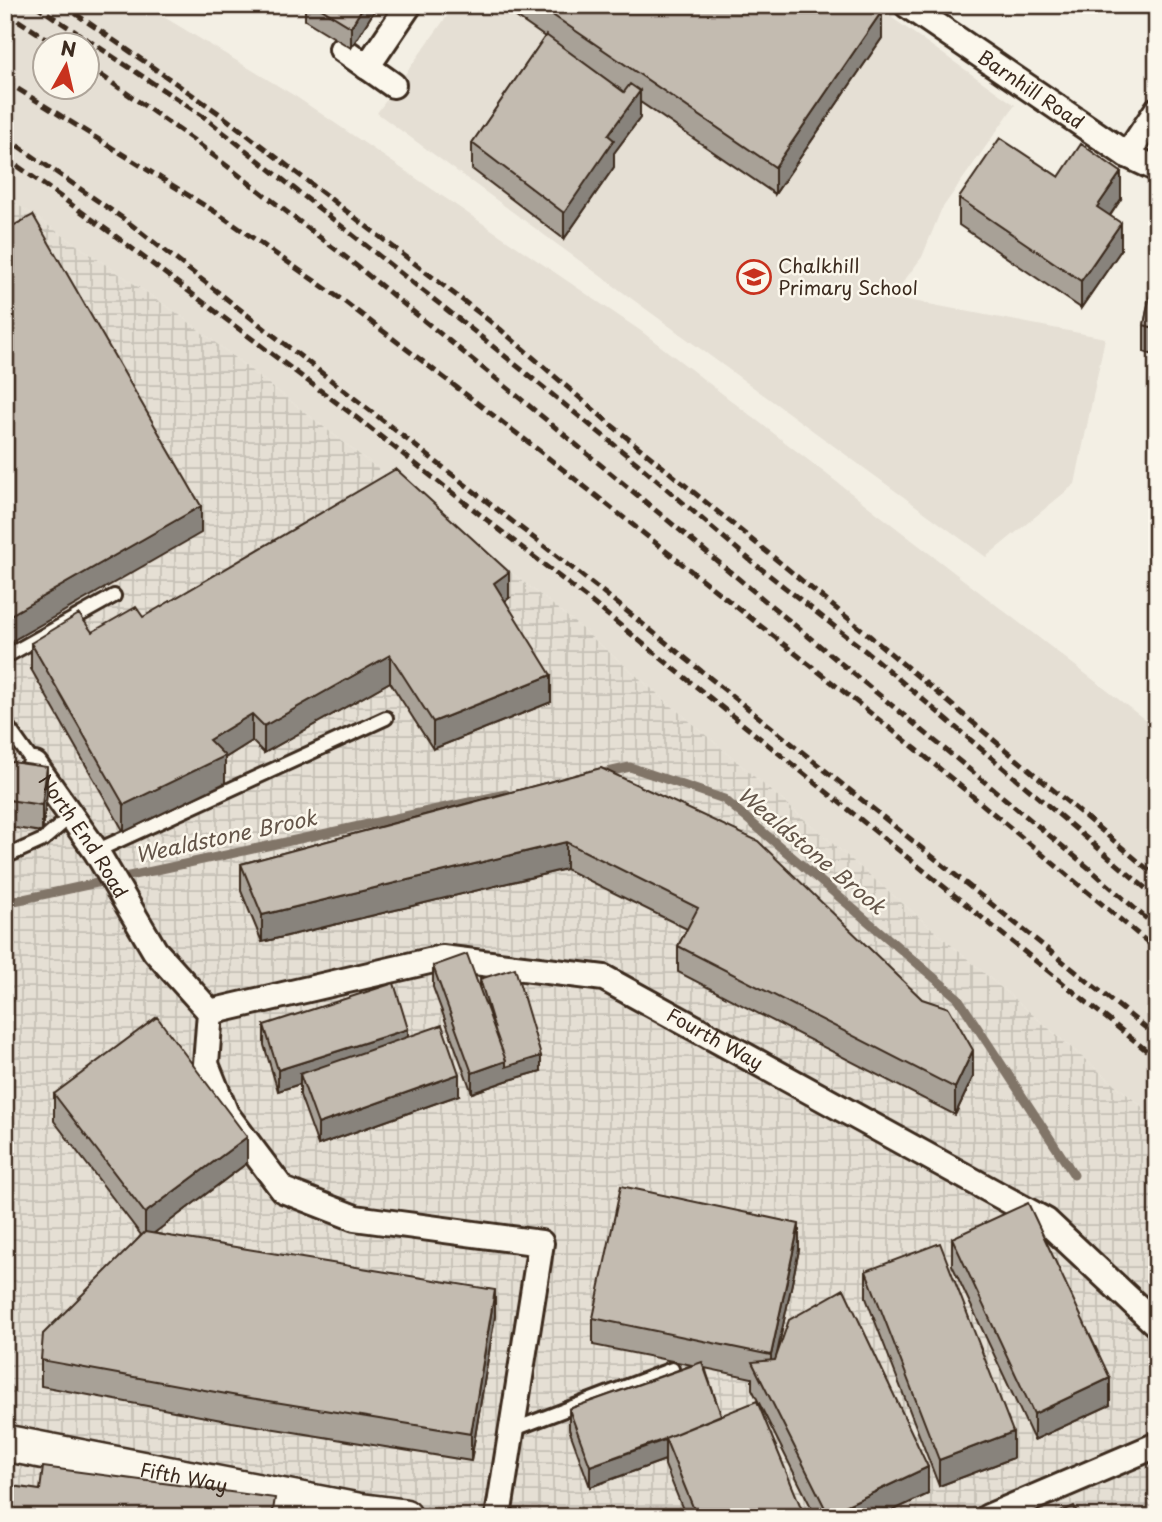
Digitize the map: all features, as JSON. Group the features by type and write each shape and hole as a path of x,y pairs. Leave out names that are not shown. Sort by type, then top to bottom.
{"main road":[{"name":"Fifth Way","path":"5,1443 357,1514 404,1517"}],"street":[{"path":"368,67 410,5"},
{"name":"Barnhill Road","path":"907,5 1127,155 1157,169"},
{"path":"342,49 393,85"},
{"path":"1127,155 1157,110"},
{"name":"North End Road","path":"35,765 96,851 155,951 210,1012"},
{"name":"Fourth Way","path":"210,1012 442,958 604,978 1046,1221 1157,1325"},
{"path":"210,1012 206,1064 226,1114 283,1190 355,1218 541,1243 498,1517"},
{"path":"988,1517 1157,1444"}],"lane":[{"path":"5,657 114,596"},
{"path":"96,851 386,718"},
{"name":"North End Road","path":"5,723 35,765"},
{"path":"5,858 43,840 71,816"},
{"path":"512,1430 672,1369"}],"shaded area":[{"path":"5,5 144,5 295,96 641,331 1157,729 1157,1119 562,612 181,316 5,196"},
{"name":"Chalkhill Primary School","path":"455,5 874,5 1015,105 941,210 922,257 892,297 1105,338 1075,484 986,557 377,113"},
{"path":"5,196 181,316 562,612 1157,1119 1157,1517 5,1517"}],"building":[{"path":"315,5 364,5 351,27"},
{"path":"538,5 873,5 882,11 775,167"},
{"path":"546,35 624,92 630,84 640,91 608,135 614,140 564,213 472,143"},
{"path":"1000,138 1059,177 1081,144 1121,172 1097,207 1121,223 1081,281 959,198"},
{"path":"33,215 201,506 5,618 5,230"},
{"path":"1157,259 1157,329 1144,325"},
{"path":"396,469 509,572 494,583 551,675 433,722 390,655 264,726 252,714 209,740 225,756 124,805 31,643 79,614 92,632 136,607 143,617"},
{"path":"5,761 47,767 42,805 8,800 5,821"},
{"path":"601,768 758,841 922,999 949,1008 973,1050 955,1088 678,946 698,908 566,842 262,915 241,864"},
{"path":"467,954 506,1061 472,1073 433,966"},
{"path":"515,968 541,1056 506,1067 480,979"},
{"path":"394,983 408,1029 278,1070 264,1025"},
{"path":"157,1017 247,1137 145,1213 54,1094"},
{"path":"442,1025 459,1074 318,1124 300,1074"},
{"path":"621,1186 799,1224 771,1355 593,1318"},
{"path":"1028,1203 1110,1378 1034,1414 952,1238"},
{"path":"145,1232 495,1290 471,1434 41,1360 43,1334"},
{"path":"940,1243 1013,1432 939,1460 866,1271"},
{"path":"844,1289 928,1467 828,1514 752,1362 775,1360 789,1320"},
{"path":"702,1362 721,1415 590,1466 569,1409"},
{"path":"757,1401 805,1517 697,1517 665,1438"},
{"path":"43,1467 275,1498 272,1517 5,1517 5,1485 40,1490"},
{"path":"1074,1506 1079,1517 1049,1517"}],"waterway":[{"name":"Wealdstone Brook","path":"599,774 630,767 724,799 958,998 1074,1175"},
{"name":"Wealdstone Brook","path":"5,903 506,794"}],"railway":[{"path":"35,5 204,117 485,340 638,464 750,560 868,653 1157,898"},
{"path":"63,5 220,114 500,329 609,423 871,637 1157,877"},
{"path":"5,12 36,32"},
{"path":"102,76 192,139 348,259 1090,869 1157,928"},
{"path":"5,81 220,215 345,302 532,445 916,749 1157,950"},
{"path":"5,137 124,219 598,588 1157,1037"},
{"path":"5,157 114,235 357,418 589,600 1157,1059"}],"place":[{"name":"Chalkhill Primary School","path":"754,277"}]}
